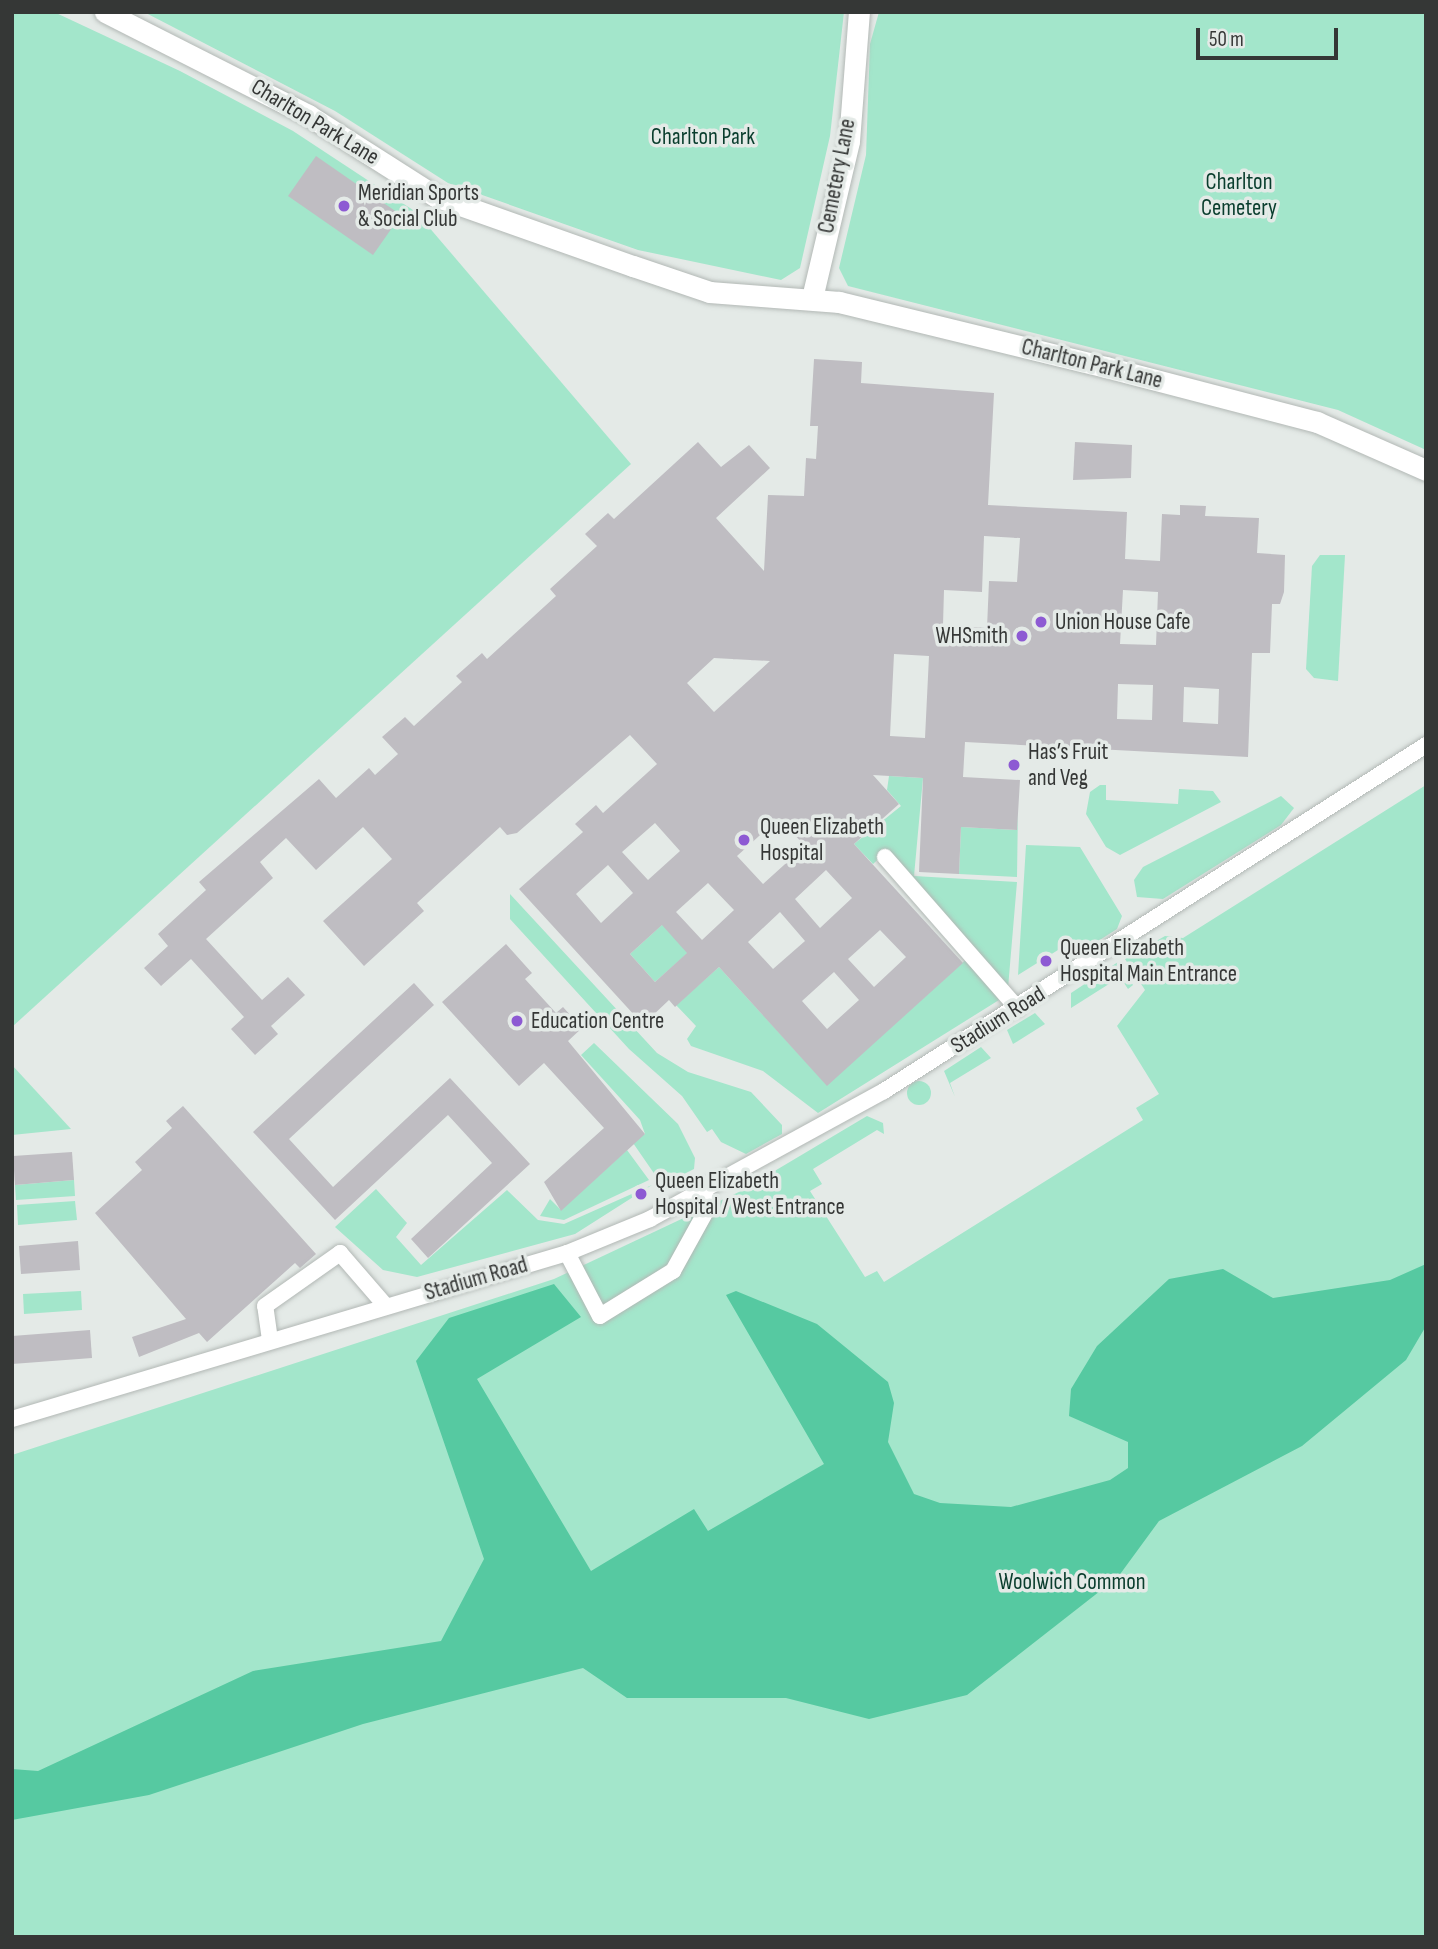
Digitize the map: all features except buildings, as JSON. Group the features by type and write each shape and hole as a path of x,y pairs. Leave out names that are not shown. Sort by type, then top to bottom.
{"street":[{"name":"Charlton Park Lane","path":"105,12 308,115 435,196 721,294 748,291 812,298 1317,422 1426,470"},
{"name":"Cemetery Lane","path":"812,298 849,141 859,12"},
{"name":"Stadium Road","path":"12,1419 120,1382 568,1253 704,1193 1017,1008 1426,745"},
{"path":"884,857 1017,1008"},
{"path":"568,1253 600,1316 673,1271 710,1204 704,1193"},
{"path":"270,1340 265,1306 340,1253 385,1305"}],"green space":[{"path":"12,12 54,12 180,71 293,131 416,212 631,464 12,1027"},
{"name":"Charlton Park","path":"144,12 844,12 830,136 800,268 781,280 638,250 448,183 335,111"},
{"name":"Charlton Cemetery","path":"879,12 1426,12 1426,450 1338,410 848,286 839,268 866,155 870,44"},
{"path":"1320,555 1345,555 1338,681 1314,678 1306,669 1312,566"},
{"path":"889,776 923,778 914,876 1017,882 1008,988 885,853 873,864 854,844 901,806 887,790"},
{"path":"1100,785 1106,785 1106,800 1178,804 1179,789 1213,791 1221,802 1120,855 1106,847 1086,814 1090,792"},
{"name":"Woolwich Common","path":"1426,785 1426,1937 12,1937 12,1455 554,1279 741,1191 867,1116 883,1123 884,1134 877,1130 813,1169 822,1184 810,1191 865,1277 877,1271 884,1282 1143,1120 1136,1108 1159,1094 1117,1026 1145,990 1125,959 1165,936 1183,938"},
{"path":"1281,796 1294,808 1281,825 1163,899 1137,897 1134,880 1143,867"},
{"path":"1018,807 1017,877 959,874 961,827 1017,830"},
{"path":"1026,845 1080,847 1122,916 1117,929 1092,945 1058,950 1018,975"},
{"path":"510,894 657,1053 688,1072 751,1092 782,1125 782,1134 746,1154 721,1142 712,1129 707,1132 682,1096 629,1049 510,919"},
{"path":"664,923 690,951 655,982 630,954"},
{"path":"970,956 999,1000 818,1113 763,1071 691,1046 687,1039 696,1026 676,1005 719,967 827,1085"},
{"path":"1118,962 1133,985 1128,989 1120,977 1071,1008 1071,993"},
{"path":"1035,1013 1045,1024 1013,1044 1007,1030"},
{"path":"594,1043 678,1124 695,1158 694,1169 662,1185 631,1140 645,1134 640,1120 581,1055"},
{"path":"981,1047 991,1058 950,1083 955,1097 944,1071"},
{"path":"12,1065 71,1129 12,1135"},
{"path":"919,1081 927,1085 931,1093 927,1101 919,1105 911,1101 907,1093 911,1085"},
{"path":"627,1150 649,1180 564,1220 540,1216 550,1199 561,1210"},
{"path":"74,1180 75,1196 16,1200 15,1185"},
{"path":"652,1185 575,1234 417,1277 383,1270 335,1227 376,1189 407,1223 396,1237 421,1265 507,1190 538,1220 564,1224"},
{"path":"75,1201 77,1220 18,1225 17,1205"},
{"path":"1426,1264 1426,1326 1406,1360 1302,1446 1159,1521 1118,1577 967,1695 869,1719 786,1698 627,1698 583,1668 363,1724 149,1795 12,1820 12,1769 38,1771 253,1671 441,1641 484,1559 416,1361 449,1318 554,1284 581,1317 477,1379 591,1571 694,1509 708,1531 824,1464 726,1295 736,1291 817,1324 888,1382 894,1403 888,1442 914,1494 940,1503 1011,1507 1110,1480 1128,1468 1128,1442 1069,1416 1071,1389 1097,1346 1169,1279 1223,1269 1273,1298 1390,1280"},
{"path":"81,1291 82,1310 24,1314 23,1294"}],"place":[{"name":"Meridian Sports & Social Club","path":"344,206"},
{"name":"Union House Cafe","path":"1041,622"},
{"name":"WHSmith","path":"1022,636"},
{"name":"Has’s Fruit and Veg","path":"1014,765"},
{"name":"Queen Elizabeth Hospital","path":"744,840"},
{"name":"Queen Elizabeth Hospital Main Entrance","path":"1046,961"},
{"name":"Education Centre","path":"517,1021"},
{"name":"Queen Elizabeth Hospital / West Entrance","path":"641,1194"}]}
